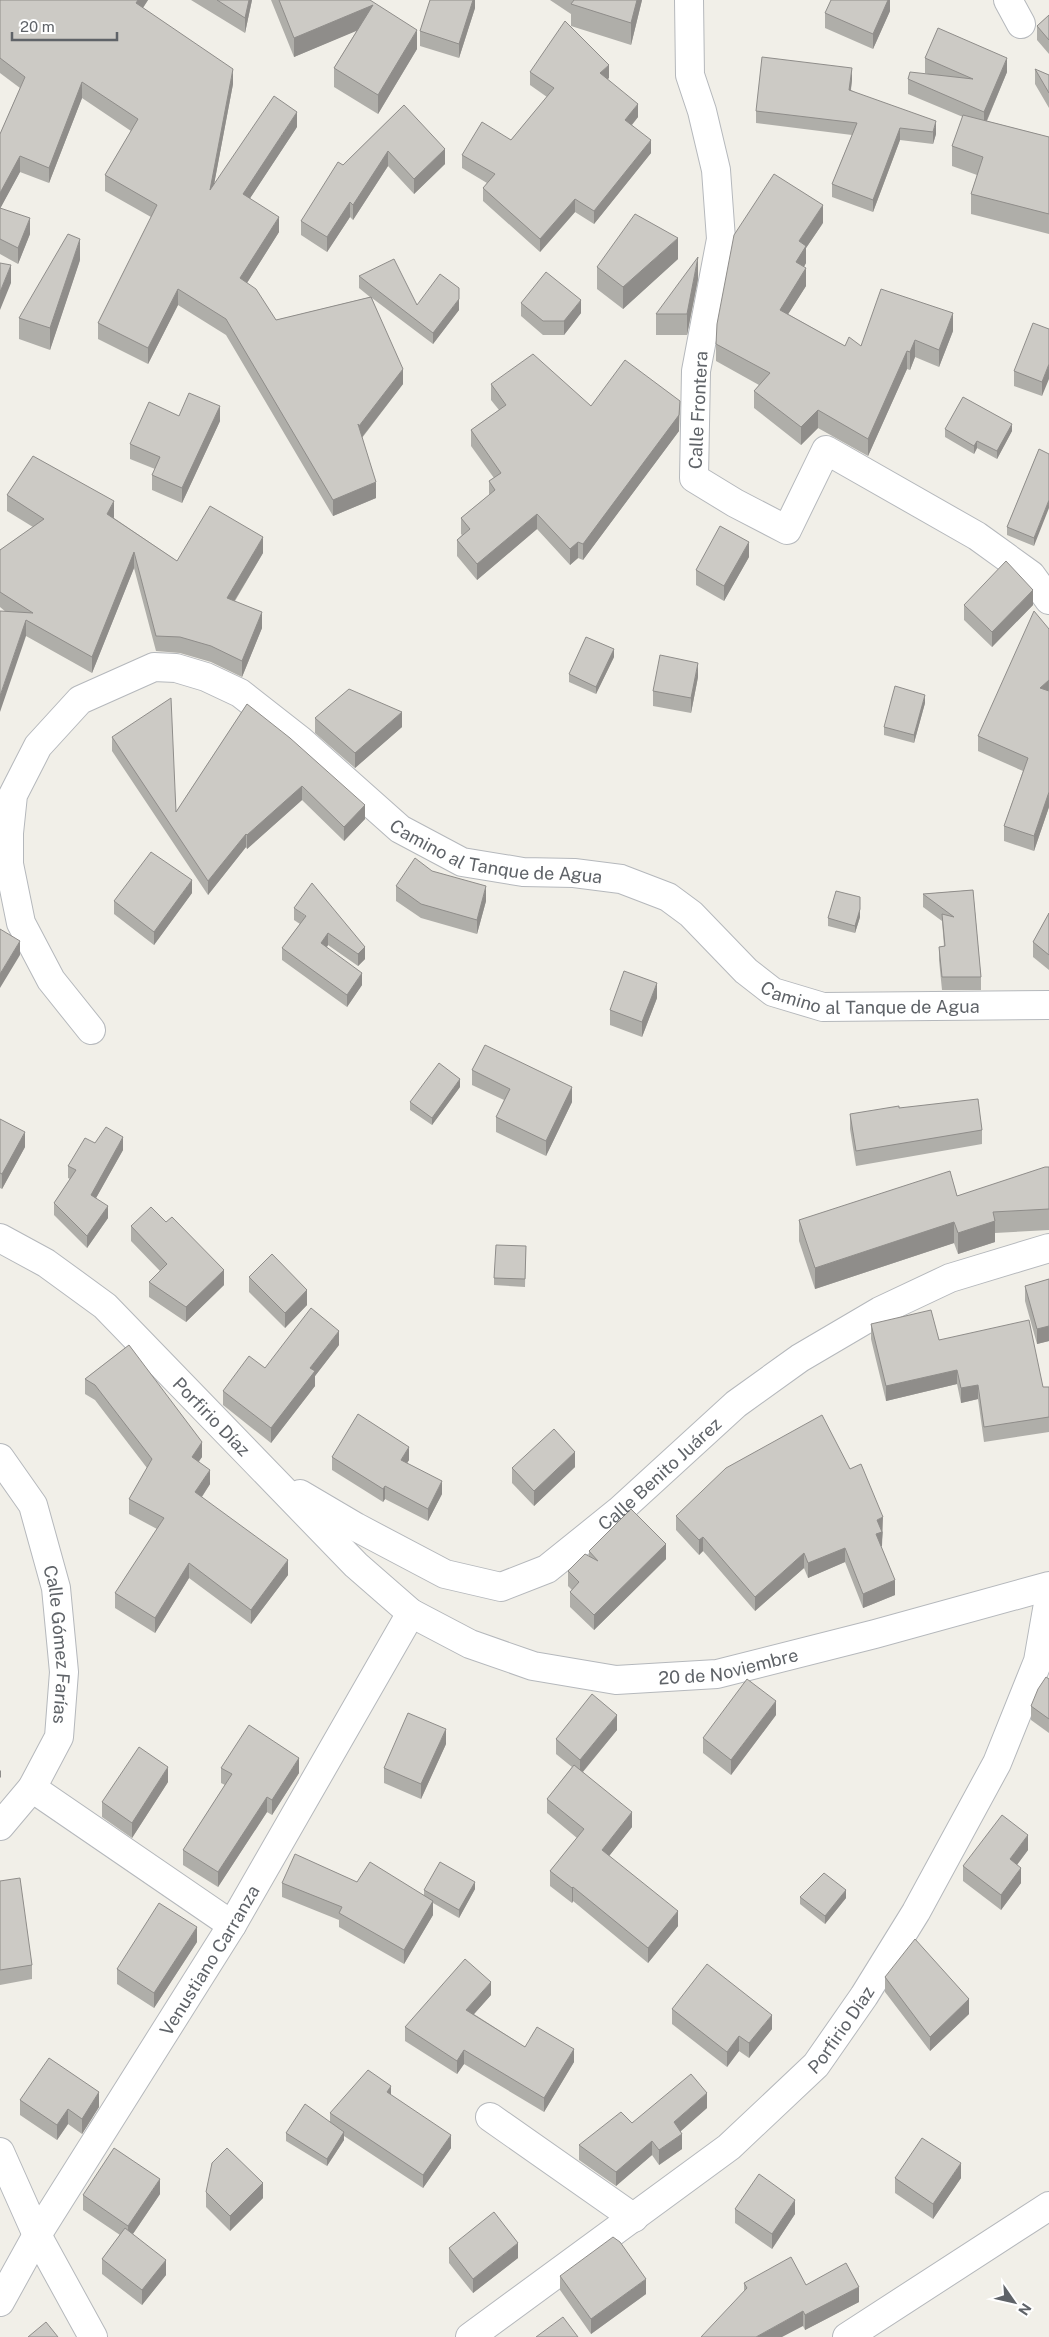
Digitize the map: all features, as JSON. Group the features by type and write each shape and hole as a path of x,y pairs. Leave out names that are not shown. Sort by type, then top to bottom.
{"street":[{"name":"Calle Frontera","path":"689,0 690,75 702,111 716,170 721,238 696,371 694,478 735,503 787,530 826,450 977,536 1032,575 1049,600"},
{"path":"1008,0 1021,24"},
{"name":"Camino al Tanque de Agua","path":"91,1030 51,980 21,923 8,864 13,795 38,746 80,700 154,667 176,668 206,676 240,693 300,740 400,829 462,862 523,872 574,873 621,879 668,897 691,914 746,971 773,992 823,1007 1049,1005"},
{"name":"Porfirio Díaz","path":"0,1238 46,1263 105,1306 205,1408 268,1476 356,1564 411,1613"},
{"name":"Calle Benito Juárez","path":"268,1476 356,1527 445,1574 501,1586 547,1569 619,1511 736,1404 800,1358 880,1311 950,1278 1049,1248"},
{"name":"Calle Gómez Farías","path":"0,1458 33,1505 56,1588 64,1672 58,1737 32,1788 0,1826"},
{"name":"20 de Noviembre","path":"411,1613 470,1644 534,1666 616,1680 717,1674 875,1634 1049,1586"},
{"name":"Porfirio Díaz","path":"470,2337 729,2147 816,2065 864,1996 916,1912 997,1763 1038,1661 1049,1598"},
{"name":"Venustiano Carranza","path":"0,2302 37,2235 232,1925 411,1613"},
{"path":"32,1788 232,1925"},
{"path":"490,2118 634,2218"},
{"path":"0,2152 37,2235 93,2337"},
{"path":"847,2337 1049,2206"}],"building":[{"path":"0,0 138,0 136,3 233,69 210,190 274,96 297,112 243,194 279,217 240,278 256,289 276,320 371,297 403,369 359,426 358,424 376,482 333,500 226,319 178,289 148,348 98,323 157,205 105,175 138,119 82,82 49,168 20,156 0,193 0,134 25,77 0,58"},
{"path":"217,0 249,0 245,18"},
{"path":"279,0 370,0 417,30 378,95 334,68 373,5 294,38"},
{"path":"430,0 473,0 459,44 420,31"},
{"path":"574,0 637,0 631,23 571,4"},
{"path":"831,0 888,0 873,34 825,13"},
{"path":"1049,15 1049,40 1037,26"},
{"path":"565,21 609,65 600,73 638,104 625,120 651,140 594,211 575,199 540,239 483,188 495,174 462,155 482,122 511,140 554,88 530,72"},
{"path":"938,28 1007,58 984,112 908,79 910,72 973,79 925,58"},
{"path":"762,57 852,68 849,90 936,121 933,132 900,128 873,200 832,184 857,123 756,111"},
{"path":"1035,69 1049,75 1049,93"},
{"path":"404,105 445,149 414,179 388,151 353,205 350,202 327,237 301,221 338,162 343,165"},
{"path":"963,115 1049,137 1049,214 971,194 983,157 952,146"},
{"path":"774,174 823,205 799,241 806,246 796,262 806,268 780,310 845,346 849,337 861,346 881,289 953,313 939,350 915,340 910,352 907,351 868,439 818,410 801,427 754,391 770,373 716,344 717,324 734,235"},
{"path":"0,208 30,218 18,248 0,239"},
{"path":"635,214 678,238 623,287 597,267"},
{"path":"68,234 80,239 50,328 19,318"},
{"path":"698,257 687,314 656,314"},
{"path":"394,259 417,305 440,274 459,288 459,299 433,333 359,276"},
{"path":"0,263 11,265 0,292"},
{"path":"546,272 581,300 564,321 543,321 521,303"},
{"path":"1033,323 1049,329 1049,364 1042,382 1014,371"},
{"path":"533,354 591,406 625,360 680,401 679,415 583,544 578,542 570,549 537,514 477,564 457,540 470,529 461,518 495,490 489,481 501,473 471,430 506,405 491,384"},
{"path":"189,393 220,406 182,488 152,475 160,457 130,444 149,402 179,416"},
{"path":"963,397 1012,424 997,451 977,441 974,446 945,429"},
{"path":"1039,449 1049,454 1049,500 1034,538 1007,527"},
{"path":"33,456 114,501 107,514 177,561 210,506 263,537 227,598 262,612 242,661 211,646 180,637 156,636 134,552 92,657 26,620 0,696 0,611 33,613 0,592 0,550 44,519 7,495"},
{"path":"720,526 749,542 724,586 696,570"},
{"path":"1006,561 1033,590 992,632 964,605"},
{"path":"1034,611 1049,629 1049,680 1040,688 1049,691 1049,792 1034,836 1004,826 1028,758 978,736"},
{"path":"586,637 614,649 596,687 569,674"},
{"path":"660,655 698,663 691,698 653,691"},
{"path":"895,686 925,695 914,735 884,727"},
{"path":"349,689 402,712 355,753 315,718"},
{"path":"171,698 176,812 247,704 290,738 365,805 344,827 302,786 246,834 208,881 112,737"},
{"path":"151,852 192,880 154,932 114,901"},
{"path":"415,858 432,871 486,886 477,920 421,904 396,886"},
{"path":"312,883 365,947 358,954 328,933 321,943 362,973 347,995 282,948 306,916 294,908"},
{"path":"973,890 981,977 942,977 939,947 945,946 942,914 954,917 923,894"},
{"path":"836,891 860,897 860,909 855,926 828,918"},
{"path":"1049,913 1049,955 1033,942"},
{"path":"0,929 20,941 0,974"},
{"path":"624,971 657,983 642,1022 610,1010"},
{"path":"485,1045 572,1087 546,1141 496,1117 510,1089 472,1070"},
{"path":"439,1063 460,1079 432,1118 410,1102"},
{"path":"978,1099 982,1130 856,1151 850,1114 899,1106 899,1108"},
{"path":"0,1119 25,1132 2,1174 0,1173"},
{"path":"106,1127 123,1137 91,1195 108,1206 87,1236 54,1203 76,1170 68,1166 85,1138 95,1143"},
{"path":"1049,1167 1049,1209 993,1212 995,1221 958,1233 954,1222 815,1268 799,1220 950,1171 957,1196"},
{"path":"151,1207 166,1222 172,1217 224,1270 186,1307 149,1282 167,1264 131,1226"},
{"path":"496,1245 526,1246 525,1279 494,1278"},
{"path":"272,1254 307,1290 285,1313 249,1277"},
{"path":"1049,1279 1049,1326 1037,1329 1025,1286"},
{"path":"311,1308 339,1331 310,1368 315,1371 271,1428 223,1391 249,1356 265,1368"},
{"path":"931,1310 939,1340 1029,1320 1043,1387 1049,1387 1049,1417 984,1427 978,1385 961,1388 957,1370 886,1386 871,1324"},
{"path":"129,1345 202,1442 192,1457 210,1470 195,1492 288,1560 251,1610 189,1563 155,1618 115,1593 164,1518 129,1499 152,1459 95,1385 85,1379"},
{"path":"358,1414 409,1447 401,1460 442,1481 428,1509 385,1486 383,1489 332,1457"},
{"path":"822,1415 850,1469 861,1464 883,1517 877,1520 882,1532 876,1534 895,1580 863,1594 845,1548 808,1563 804,1553 755,1597 703,1537 699,1540 676,1516 726,1468"},
{"path":"554,1429 575,1452 534,1491 512,1468"},
{"path":"631,1509 666,1544 594,1615 570,1592 579,1582 568,1571 585,1554 598,1561 589,1551"},
{"path":"1046,1677 1049,1679 1049,1719 1031,1706 1038,1689"},
{"path":"747,1679 776,1701 731,1760 703,1738"},
{"path":"592,1694 617,1715 580,1760 556,1739"},
{"path":"408,1713 446,1729 421,1784 384,1768"},
{"path":"249,1725 299,1758 272,1800 267,1797 218,1872 183,1850 232,1774 221,1768"},
{"path":"139,1747 168,1767 132,1823 102,1802"},
{"path":"574,1765 632,1812 602,1850 678,1911 648,1948 573,1887 550,1871 584,1829 547,1799"},
{"path":"1002,1815 1028,1835 1010,1859 1021,1868 1001,1895 963,1866"},
{"path":"295,1854 357,1882 370,1862 433,1901 404,1950 339,1913 342,1907 282,1883"},
{"path":"440,1862 475,1882 459,1910 424,1890"},
{"path":"824,1873 846,1890 825,1916 800,1897"},
{"path":"20,1878 32,1965 0,1970 0,1881"},
{"path":"159,1903 197,1927 154,1993 117,1969"},
{"path":"915,1939 969,1999 930,2037 885,1977"},
{"path":"465,1959 491,1982 466,2010 525,2047 537,2027 574,2049 544,2098 464,2050 457,2061 405,2027"},
{"path":"707,1964 772,2015 749,2043 739,2036 727,2052 672,2009"},
{"path":"49,2058 99,2092 82,2119 68,2109 57,2125 20,2100"},
{"path":"368,2070 391,2086 387,2092 451,2135 423,2175 330,2113"},
{"path":"691,2074 707,2093 674,2122 682,2134 659,2150 652,2141 616,2172 579,2145 621,2112 632,2123"},
{"path":"305,2104 344,2132 327,2159 286,2133"},
{"path":"922,2138 961,2163 933,2204 895,2178"},
{"path":"114,2148 160,2179 128,2226 83,2195"},
{"path":"227,2148 263,2183 230,2216 206,2192 212,2163"},
{"path":"759,2174 795,2200 772,2234 735,2209"},
{"path":"494,2212 518,2243 473,2279 449,2248"},
{"path":"125,2228 166,2260 142,2290 102,2259"},
{"path":"613,2237 620,2242 646,2279 591,2319 560,2276"},
{"path":"791,2257 806,2285 846,2263 859,2287 805,2315 803,2311 756,2337 701,2337 747,2288 744,2283"},
{"path":"563,2317 578,2337 536,2337"},
{"path":"46,2322 58,2337 28,2337"}]}
